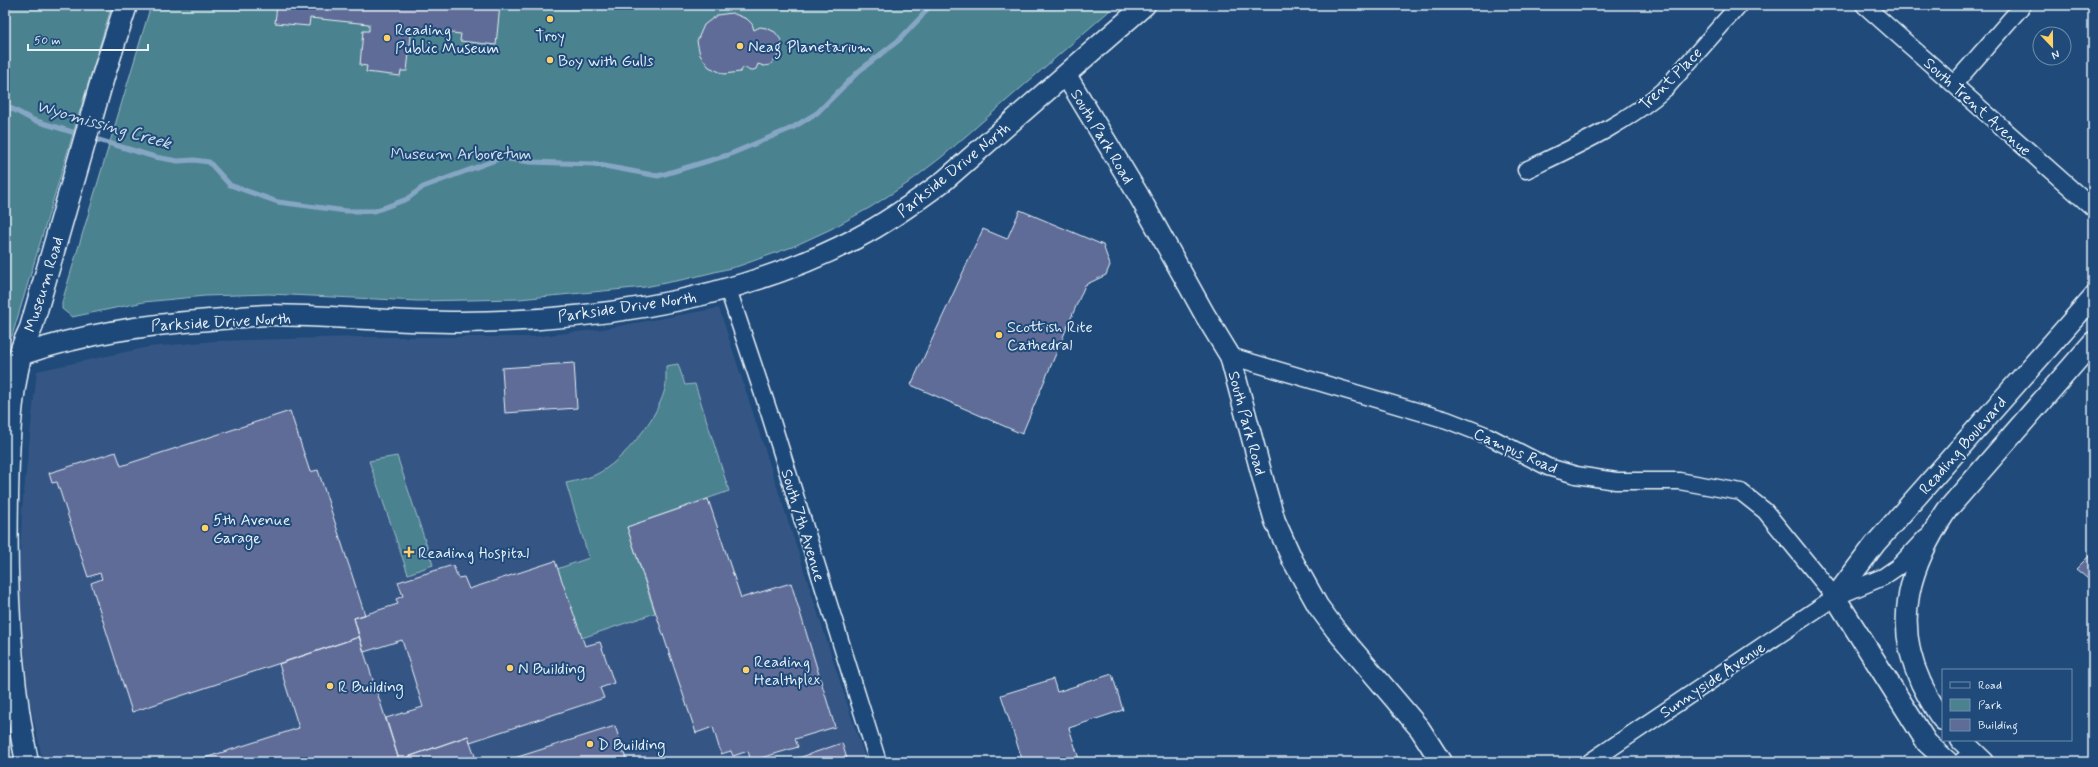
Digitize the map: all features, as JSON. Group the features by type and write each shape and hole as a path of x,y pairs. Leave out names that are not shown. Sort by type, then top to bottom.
{"main road":[{"name":"Museum Road","path":"27,762 15,685 9,619 6,550 7,435 13,357 31,328 79,165 94,107 126,5"}],"street":[{"name":"Parkside Drive North","path":"13,357 48,346 140,326 270,315 375,321 461,322 576,316 692,298 728,289 820,256 891,218 945,180 1145,5"},
{"name":"Trent Place","path":"1526,170 1613,127 1647,104 1667,87 1739,5"},
{"name":"South Trent Avenue","path":"1864,5 2093,208"},
{"path":"1954,84 2024,5"},
{"name":"South Park Road","path":"1066,75 1139,196 1230,356 1275,521 1308,590 1331,623 1413,721 1441,762"},
{"name":"South 7th Avenue","path":"728,289 769,412 878,762"},
{"name":"Reading Boulevard","path":"1835,597 1875,544 2093,297"},
{"name":"Reading Boulevard","path":"1835,597 1883,576 1899,566 1916,549 1947,510 2093,342"},
{"name":"Campus Road","path":"1230,356 1447,420 1488,436 1548,467 1576,476 1616,481 1679,481 1741,492 1765,511 1835,597"},
{"name":"Reading Boulevard","path":"1942,718 1928,696 1915,669 1908,640 1906,616 1909,588 1918,563 1928,538 1947,510"},
{"path":"1835,597 1923,737 1948,762"},
{"name":"Sunnyside Avenue","path":"1590,762 1835,597"}],"shaded area":[{"name":"Reading Hospital","path":"719,308 866,762 43,762 29,698 19,594 22,510 37,371 149,347 215,341 360,337 532,337 603,329"}],"green space":[{"path":"5,5 112,5 12,336 5,342"},
{"name":"Museum Arboretum","path":"151,5 1116,5 943,156 908,183 871,207 831,229 792,247 739,266 645,287 519,299 418,301 269,294 205,296 144,302 72,317 62,309 62,302"},
{"path":"678,364 685,385 695,384 729,491 627,527 655,613 582,638 557,569 589,558 566,483 584,479 606,469 628,449 649,423 663,396 666,384 666,366"},
{"path":"397,456 433,565 408,574 369,461"}],"building":[{"name":"Reading Public Museum","path":"277,5 500,5 496,45 460,41 461,34 405,28 405,34 411,35 407,71 401,71 400,76 366,72 367,66 360,65 363,31 369,31 369,24 310,18 309,26 275,23"},
{"name":"Neag Planetarium","path":"732,13 747,19 752,24 754,30 760,27 766,28 775,32 781,40 781,52 770,65 764,66 758,64 756,69 750,71 744,67 740,72 724,74 709,67 700,55 697,41 704,25 717,15"},
{"name":"Scottish Rite Cathedral","path":"1020,210 1103,245 1110,265 1106,275 1085,285 1022,434 911,385 983,229 1007,239"},
{"path":"574,363 577,408 505,413 502,368"},
{"name":"5th Avenue Garage","path":"290,411 310,472 318,470 365,615 354,618 359,637 132,712 91,583 102,579 100,573 88,577 57,482 52,483 49,473 116,452 121,466"},
{"name":"Reading Healthplex","path":"708,499 741,598 791,583 835,727 795,739 798,747 751,761 748,751 733,756 731,751 721,754 713,727 696,733 627,527"},
{"path":"2093,552 2093,583 2076,569"},
{"name":"N Building","path":"555,561 585,646 600,642 614,683 600,688 604,698 470,742 468,736 399,760 386,718 423,707 402,640 364,652 354,618 398,604 396,599 403,596 398,582 453,565 458,578 464,577 469,589"},
{"name":"R Building","path":"359,637 399,760 393,762 192,762 299,728 279,664"},
{"path":"1112,674 1123,710 1069,728 1080,762 1023,762 1001,695 1053,679 1057,692"},
{"name":"D Building","path":"615,726 627,762 502,762"},
{"path":"468,736 477,762 406,762 405,758"},
{"path":"842,743 848,762 787,762"}],"waterway":[{"name":"Wyomissing Creek","path":"92,138 155,157 178,161 194,160 209,162 230,185 278,202 346,211 375,211 407,199 423,187 501,158 530,162 594,164 658,176 728,155 792,128 817,113 859,71 899,40 921,17 930,5"},
{"name":"Wyomissing Creek","path":"5,105 33,120 82,135"}],"place":[{"name":"Troy","path":"550,19"},
{"name":"Reading Public Museum","path":"387,38"},
{"name":"Neag Planetarium","path":"740,46"},
{"name":"Boy with Gulls","path":"550,60"},
{"name":"Scottish Rite Cathedral","path":"999,335"},
{"name":"5th Avenue Garage","path":"205,528"},
{"name":"Reading Hospital","path":"409,552"},
{"name":"N Building","path":"510,668"},
{"name":"Reading Healthplex","path":"746,670"},
{"name":"R Building","path":"330,686"},
{"name":"D Building","path":"590,744"}]}
